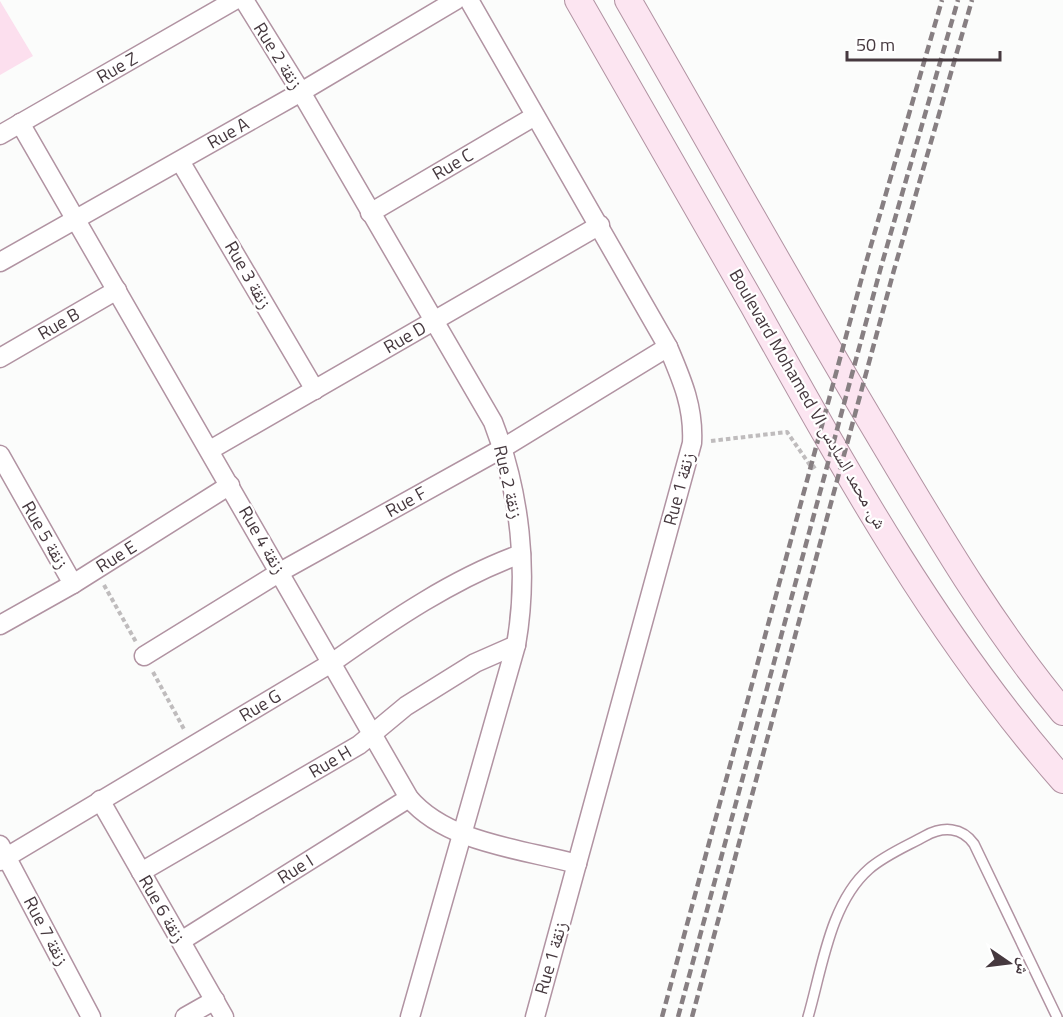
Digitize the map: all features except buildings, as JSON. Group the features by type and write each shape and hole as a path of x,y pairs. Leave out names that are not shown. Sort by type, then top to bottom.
{"main road":[{"name":"Boulevard Mohamed VI ش. محمد السادس","path":"578,0 813,413 912,577 999,703 1063,780"},
{"path":"628,0 829,351 939,535 999,631 1063,712"}],"street":[{"name":"Rue Z","path":"0,135 235,0"},
{"name":"Rue 2 زنقة","path":"244,0 301,92 493,422 502,448 516,506 522,590 516,645 410,1017"},
{"name":"Rue A","path":"0,262 301,92 456,0"},
{"name":"Rue 1 زنقة","path":"469,0 668,347 690,404 692,443 535,1017"},
{"name":"Rue C","path":"370,213 535,116"},
{"name":"Rue 4 زنقة","path":"20,123 333,662 409,798 434,822 463,834 577,864"},
{"name":"Rue 3 زنقة","path":"180,161 315,390"},
{"name":"Rue D","path":"210,450 600,225"},
{"name":"Rue B","path":"0,358 117,290"},
{"name":"Rue F","path":"144,656 280,572 502,448 668,347"},
{"name":"Rue 5 زنقة","path":"0,455 73,584"},
{"name":"Rue E","path":"0,626 73,584 230,485"},
{"name":"Rue G","path":"2,854 100,800 333,662 366,637 478,572 521,554"},
{"name":"Rue H","path":"141,872 373,735 406,706 475,663 516,645"},
{"name":"Rue I","path":"181,941 409,798"},
{"name":"Rue 6 زنقة","path":"100,800 224,1017"},
{"name":"Rue 7 زنقة","path":"2,854 91,1017"},
{"path":"185,1017 215,1000"}],"lane":[{"path":"808,1017 833,931 851,890 870,868 932,832 952,830 969,837 974,844 1057,1017"}],"path":[{"path":"692,443 787,432 812,468"}],"shaded area":[{"path":"0,1 33,56 0,75"}],"railway":[{"path":"662,1017 865,266 942,0"},
{"path":"678,1017 881,267 958,0"},
{"path":"692,1017 894,270 972,0"}]}
